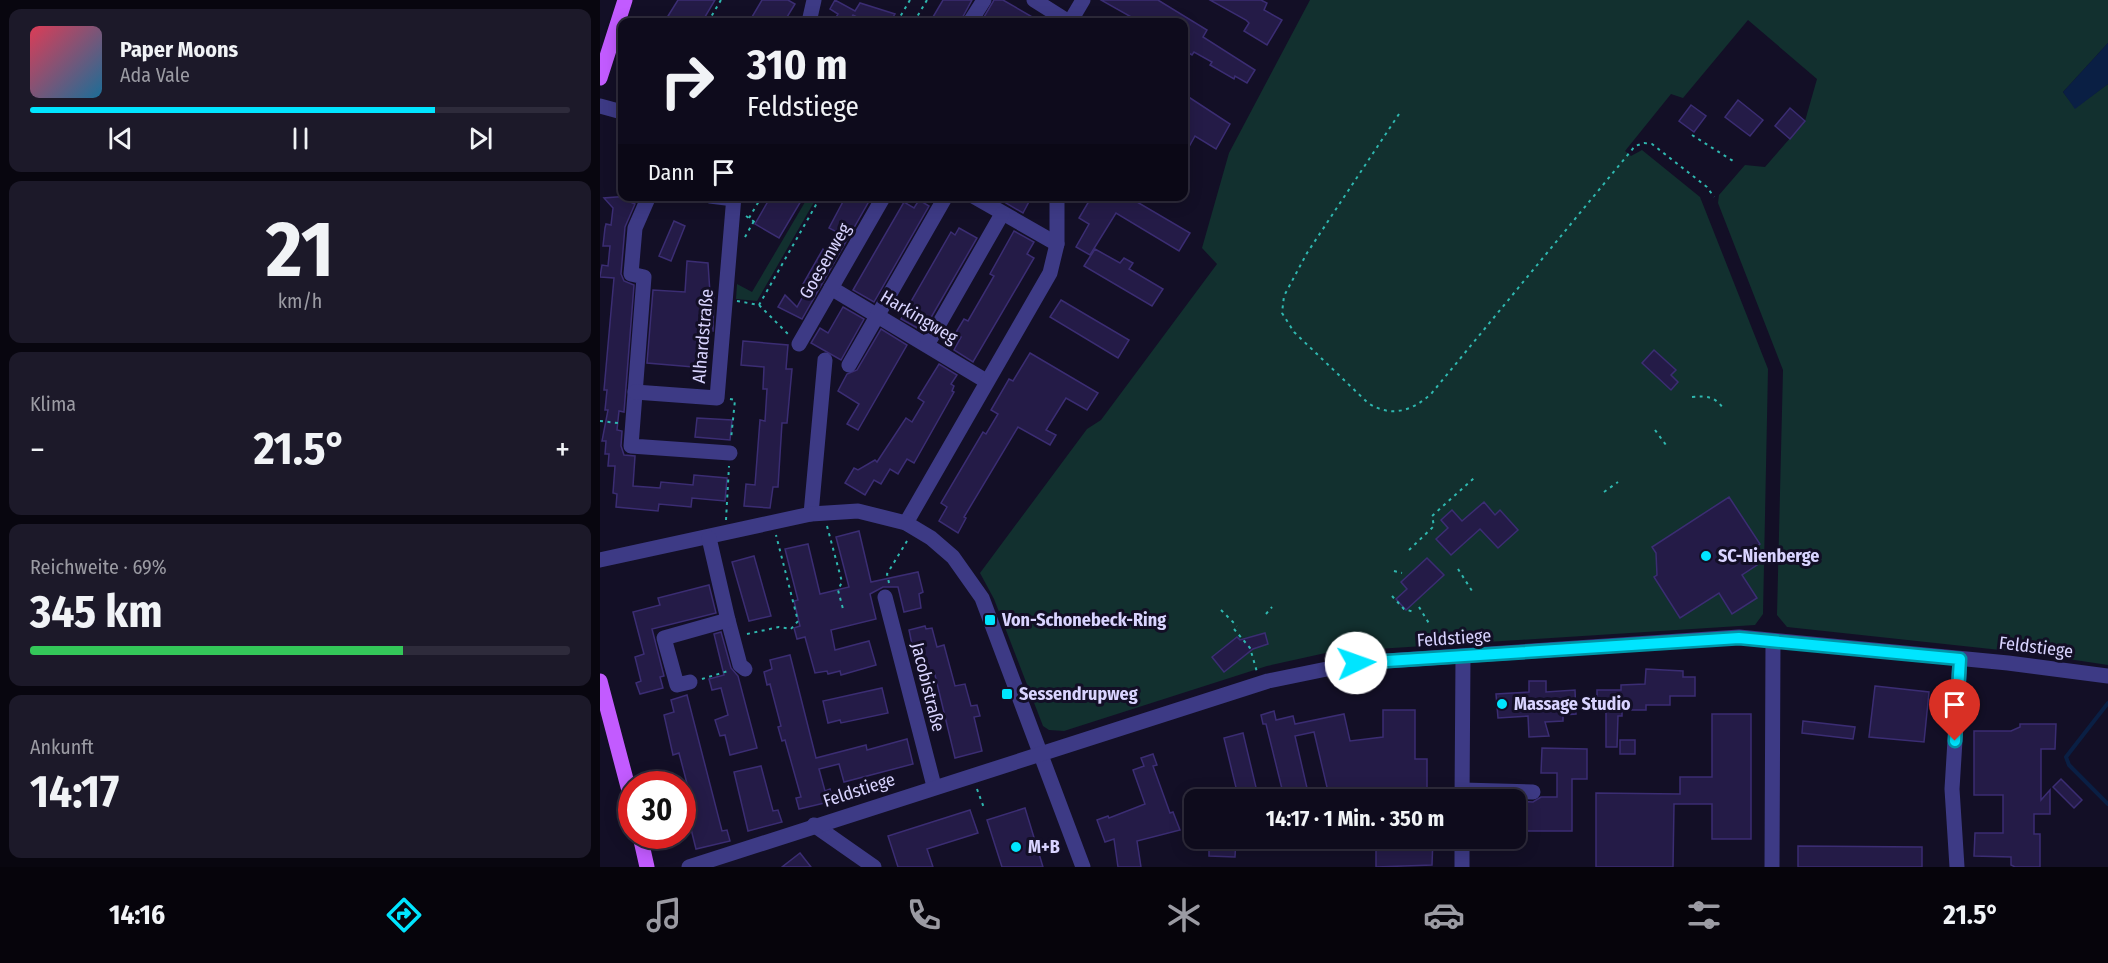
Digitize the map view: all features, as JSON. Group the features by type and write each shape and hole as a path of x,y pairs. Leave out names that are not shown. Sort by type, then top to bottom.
{"main road":[{"path":"619,18 625,0"},
{"path":"600,78 618,22"},
{"path":"600,681 624,771"},
{"path":"643,849 647,867"}],"street":[{"path":"809,18 814,0"},
{"path":"973,18 984,0"},
{"path":"1034,0 1063,18"},
{"path":"1072,18 1083,0"},
{"path":"600,106 618,111"},
{"path":"647,201 635,228 631,274 644,277 631,446 730,453"},
{"name":"Alhardstraße","path":"635,392 717,398 734,201"},
{"name":"Goesenweg","path":"799,344 881,201"},
{"path":"849,365 943,201"},
{"path":"981,201 1057,244"},
{"path":"910,525 986,381 1050,273 1057,244 1057,201"},
{"path":"927,345 1002,214"},
{"name":"Harkingweg","path":"831,288 986,381"},
{"path":"817,514 825,360"},
{"path":"600,560 817,514 858,511 910,525 953,557 982,598 1083,867"},
{"path":"709,538 728,620 743,667"},
{"name":"Jacobistraße","path":"885,597 934,786"},
{"path":"690,682 677,685 664,638 728,620"},
{"name":"Feldstiege","path":"689,867 934,786 1041,754 1259,683 1356,663 1739,638 2108,676"},
{"path":"1772,867 1773,641"},
{"path":"1462,789 1463,657"},
{"path":"1957,867 1952,789 1960,659"},
{"path":"1526,792 1533,792"},
{"path":"814,825 873,867"},
{"path":"1462,849 1462,867"}],"path":[{"path":"710,18 721,0"},
{"path":"899,18 910,0"},
{"path":"916,18 927,0"},
{"path":"1399,114 1307,253 1284,296 1281,308 1284,319 1294,332 1368,403 1383,411 1410,409 1431,394 1635,146 1644,143 1652,144 1707,187 1714,197"},
{"path":"1692,135 1733,161"},
{"path":"749,218 759,201"},
{"path":"726,299 759,305 818,201"},
{"path":"743,239 754,221"},
{"path":"1692,397 1708,396 1717,400 1723,408"},
{"path":"717,398 735,400 725,535"},
{"path":"600,421 633,425"},
{"path":"1655,430 1666,445"},
{"path":"1409,550 1434,526 1432,516 1474,478"},
{"path":"1604,492 1618,482"},
{"path":"817,514 842,582 838,590 843,609"},
{"path":"733,638 779,627 791,628 798,621 773,523"},
{"path":"885,597 891,591 887,574 910,525"},
{"path":"1458,569 1474,594"},
{"path":"1394,571 1402,573"},
{"path":"1392,596 1404,609 1414,612"},
{"path":"1266,614 1272,607"},
{"path":"1419,607 1430,625"},
{"path":"1221,610 1252,653 1259,683"},
{"path":"690,682 743,667"},
{"path":"972,775 984,808"}],"green space":[{"path":"1310,0 2108,0 2108,43 2063,92 2075,108 2108,84 2108,665 2028,653 1787,627 1777,615 1783,370 1718,203 1719,195 1745,165 1765,167 1805,121 1817,79 1748,20 1683,98 1671,94 1625,151 1631,156 1642,150 1700,197 1768,369 1763,614 1755,625 1330,652 1267,666 1064,731 1049,730 1043,726 994,599 980,573 1087,429 1101,420 1217,264 1202,248 1229,153"},
{"path":"806,201 815,201 757,301 736,299 737,284 752,292"}],"water":[{"path":"2108,43 2108,84 2075,109 2063,92"}],"building":[{"path":"678,0 715,0 704,18 668,16"},
{"path":"762,0 788,0 795,4 786,18 751,18"},
{"path":"835,0 855,11 860,3 895,14 892,18 859,18 853,15 851,18 836,18 838,14 830,9"},
{"path":"943,0 972,0 962,18 932,18"},
{"path":"994,0 1003,0 1034,18 983,18"},
{"path":"1101,0 1158,0 1187,18 1133,18"},
{"path":"1210,0 1261,0 1267,3 1264,10 1282,20 1267,45 1244,31 1249,23 1246,20"},
{"path":"1188,18 1207,30 1203,37 1255,70 1247,83 1235,76 1234,79 1210,65 1212,62 1194,52 1192,55 1188,52"},
{"path":"1188,97 1230,124 1216,149 1195,136 1188,149"},
{"path":"1738,100 1763,120 1750,136 1725,117"},
{"path":"1691,105 1706,116 1694,132 1679,121"},
{"path":"1790,108 1805,121 1790,139 1775,126"},
{"path":"618,197 618,201 635,204 625,227 621,274 624,281 634,285 624,412 619,411 617,430 622,431 621,446 624,455 635,456 633,486 660,488 661,482 693,485 694,475 727,478 725,501 692,498 691,507 659,504 658,511 616,507 617,494 613,493 615,466 608,466 609,454 605,454 606,441 602,441 608,410 605,410 607,390 604,390 614,278 600,277 602,265 608,266 610,246 603,246 606,224 611,225 613,208 604,198"},
{"path":"768,201 801,201 779,238 755,224"},
{"path":"843,201 869,201 802,319 778,307 785,295 797,307 808,287 803,284 823,249 827,252 837,232 829,228"},
{"path":"918,201 929,206 874,302 853,290 904,202 914,208"},
{"path":"1003,201 1029,201 1023,213"},
{"path":"1089,201 1136,201 1190,233 1179,251 1116,213 1090,255 1076,247 1089,224 1079,218"},
{"path":"674,221 685,226 671,261 659,256"},
{"path":"959,228 977,238 924,329 918,325 917,328 901,319 951,232 955,235"},
{"path":"1014,231 1034,242 1027,254 1034,258 973,362 954,350 961,337 955,334 964,319 968,321 994,276 990,274"},
{"path":"1095,249 1120,263 1124,258 1133,263 1129,269 1163,289 1152,306 1084,266"},
{"path":"687,261 708,263 710,293 714,294 713,331 708,331 705,368 647,363 653,290 685,292"},
{"path":"1061,300 1129,340 1118,358 1050,317"},
{"path":"843,307 864,319 841,360 811,343 820,328 828,333"},
{"path":"881,329 907,345 858,430 847,424 859,404 838,391 847,374 857,370"},
{"path":"743,341 788,345 786,369 792,369 787,423 782,423 778,487 773,487 770,508 744,506 746,484 755,485 760,420 765,421 767,389 763,389 764,367 741,365"},
{"path":"1654,350 1676,370 1671,375 1678,382 1671,390 1642,363"},
{"path":"1030,353 1098,393 1087,410 1066,398 1046,430 1056,435 1050,445 1018,427 964,517 966,518 958,533 939,521 947,507 941,503 983,432 986,434 998,414 991,410 1009,379 1013,381"},
{"path":"939,364 957,375 951,384 954,386 952,391 954,392 914,463 907,459 898,474 890,469 881,484 874,480 865,495 845,483 854,468 858,470 875,460 877,462 906,418 912,422 924,402 918,398"},
{"path":"697,418 732,420 730,440 695,437"},
{"name":"SC-Nienberge","path":"1729,497 1760,544 1752,550 1757,558 1754,560 1757,565 1742,575 1757,598 1732,614 1719,593 1680,618 1654,577 1657,575 1656,553 1652,547"},
{"path":"1484,502 1495,515 1500,510 1518,530 1498,548 1480,529 1451,555 1436,539 1448,528 1441,520 1452,510 1462,521"},
{"path":"859,531 871,582 918,572 923,592 919,594 921,608 904,612 898,587 883,587 870,594 876,619 831,630 835,650 869,641 876,665 841,675 840,671 828,674 827,671 815,673 805,637 797,639 794,628 800,626 794,601 798,600 785,549 808,544 820,594 849,587 836,537"},
{"path":"754,556 771,616 749,621 732,562"},
{"path":"1427,558 1444,575 1406,610 1396,599 1407,589 1401,582"},
{"path":"709,585 716,613 652,629 664,676 660,677 663,688 640,694 636,683 641,681 635,657 644,654 633,612 660,605 658,598"},
{"path":"925,626 926,629 932,628 937,647 944,645 955,686 965,684 971,706 977,705 980,716 974,717 982,751 955,758 935,675 925,677 919,653 914,654 909,630"},
{"path":"721,632 731,668 738,676 757,748 730,755 725,735 720,736 715,720 728,715 721,688 712,690 709,679 724,675 714,634"},
{"path":"1265,633 1268,644 1253,649 1224,672 1212,657 1237,637 1240,640"},
{"path":"790,655 816,758 866,745 867,750 907,739 913,764 844,782 839,764 819,769 825,791 830,789 833,801 799,809 796,798 801,797 785,740 782,741 778,727 781,726 770,684 767,685 764,672 772,669 770,660"},
{"path":"1646,669 1683,671 1683,677 1695,677 1695,696 1670,696 1670,705 1646,705 1646,710 1622,710 1622,716 1618,716 1617,747 1606,747 1606,708 1597,705 1597,690 1621,690 1621,685 1645,684"},
{"path":"1529,681 1546,681 1546,692 1575,690 1576,714 1563,715 1563,721 1545,722 1549,736 1529,737 1528,716 1498,718 1496,694 1529,692"},
{"path":"1875,686 1929,692 1924,742 1869,737"},
{"path":"882,688 888,713 841,723 840,720 828,723 823,701"},
{"path":"687,695 722,831 727,830 730,841 696,849 696,771 684,771 679,753 673,755 664,715 674,712 671,700"},
{"path":"1383,710 1415,710 1415,759 1427,759 1427,789 1327,789 1314,732 1295,736 1307,788 1282,789 1266,724 1263,724 1261,715 1274,711 1276,720 1293,716 1295,724 1344,714 1350,741 1383,737"},
{"path":"1712,714 1751,714 1751,839 1712,839 1712,804 1674,804 1673,867 1596,867 1596,793 1680,794 1680,777 1712,777"},
{"path":"1803,721 1855,727 1853,739 1802,733"},
{"path":"2020,724 2056,724 2055,749 2041,749 2041,800 2050,790 2050,814 2034,814 2034,834 2040,834 2040,867 2015,867 2011,865 2011,857 1974,856 1975,833 2003,833 2003,795 1974,795 1974,731 2011,731 2020,727"},
{"path":"1243,733 1256,789 1236,789 1224,738"},
{"path":"1620,740 1635,740 1635,754 1620,754"},
{"path":"1542,748 1587,749 1587,779 1572,779 1572,831 1526,831 1526,802 1533,802 1541,797 1557,797 1557,773 1541,773"},
{"path":"1153,754 1157,765 1153,766 1170,813 1173,812 1180,830 1137,841 1141,867 1118,867 1114,839 1105,842 1097,820 1108,816 1109,818 1145,804 1133,770 1144,766 1141,758"},
{"path":"761,766 773,811 778,810 782,822 748,831 734,772"},
{"path":"2061,779 2082,800 2074,808 2053,787"},
{"name":"M+B","path":"1025,808 1043,867 1002,867 987,820"},
{"path":"970,810 978,833 927,849 933,867 898,867 888,836"},
{"path":"1798,846 1922,847 1922,867 1798,867"},
{"path":"1209,849 1235,849 1235,857 1209,856"},
{"path":"1376,849 1433,849 1432,865 1376,867"},
{"path":"800,853 811,867 782,867"}],"waterway":[{"path":"2108,703 2066,757 2069,765 2108,804"}],"place":[{"name":"SC-Nienberge","path":"1706,556"},
{"name":"Von-Schonebeck-Ring","path":"990,620"},
{"name":"Sessendrupweg","path":"1007,694"},
{"name":"Massage Studio","path":"1502,704"},
{"name":"M+B","path":"1016,847"}],"route":[{"path":"1356,663 1739,638 1960,659 1955,741"}]}
